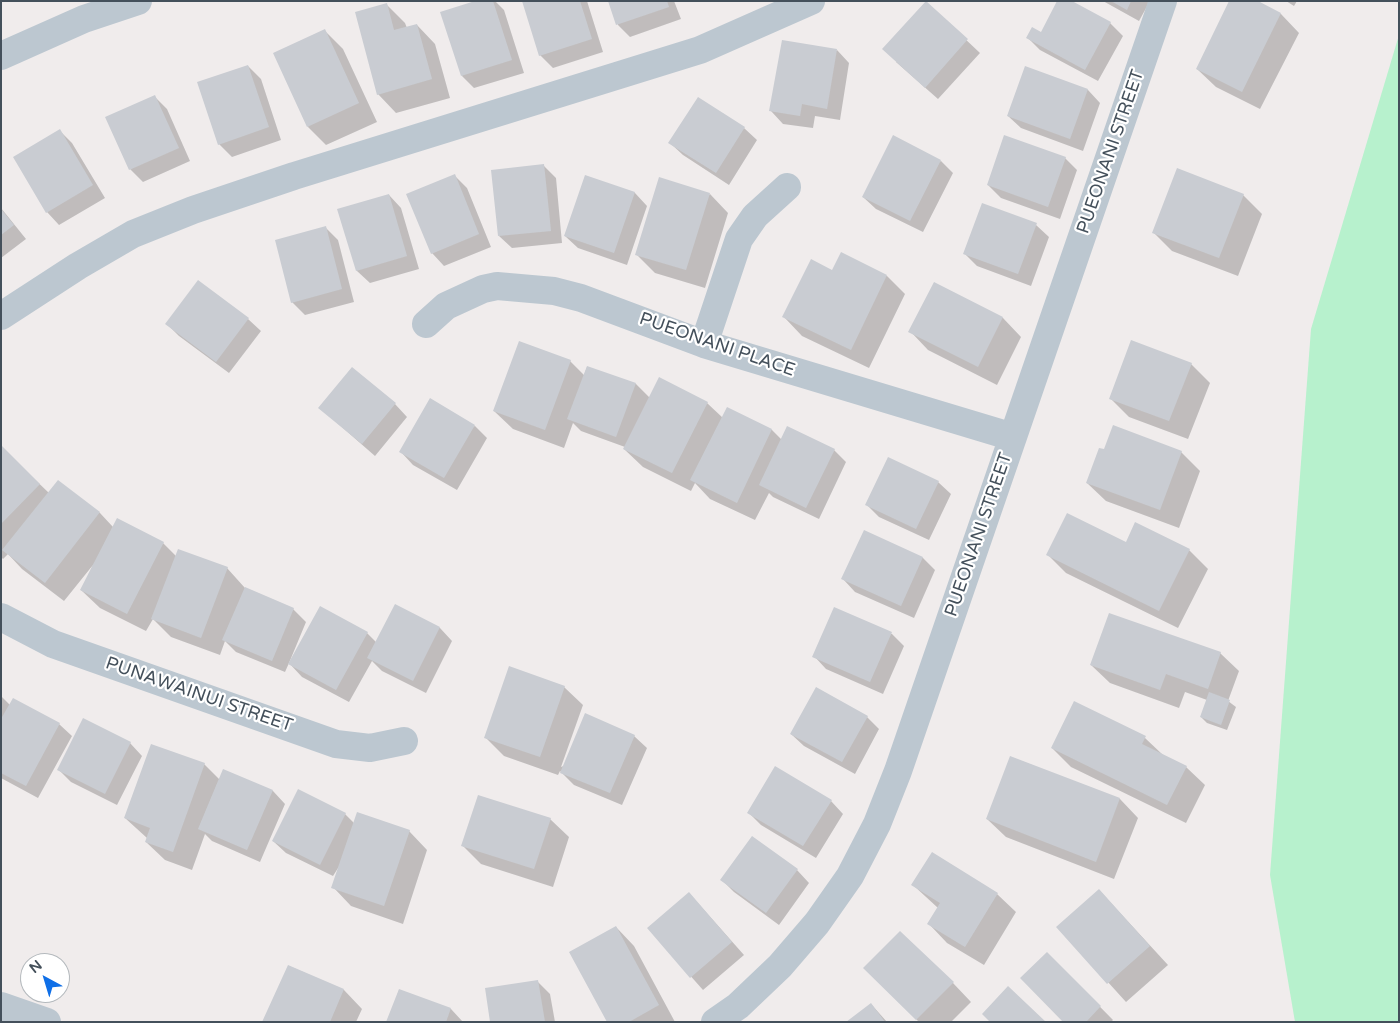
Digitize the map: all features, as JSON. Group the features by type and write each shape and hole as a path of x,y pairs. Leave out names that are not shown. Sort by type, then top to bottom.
{"street":[{"path":"1,56 84,19 138,1"},
{"path":"1,316 78,266 133,234 192,210 294,176 700,50 811,1"},
{"name":"PUEONANI STREET","path":"732,1017 817,923 850,876 877,824 898,771 1163,1"},
{"path":"704,344 739,239 760,210 787,187"},
{"name":"PUEONANI PLACE","path":"426,324 446,306 470,293 497,286 554,291 581,298 704,344 1013,437"},
{"name":"PUNAWAINUI STREET","path":"1,617 53,644 336,744 370,748 404,741"},
{"path":"1,1006 47,1022"}],"green space":[{"path":"1399,35 1399,1022 1295,1022 1270,875 1311,329"}],"building":[{"path":"475,1 493,1 512,60 461,76 440,12"},
{"path":"522,1 580,1 592,39 539,56"},
{"path":"608,1 667,1 669,7 616,25"},
{"path":"926,1 968,39 925,88 882,49"},
{"path":"1057,1 1072,1 1111,22 1085,70 1026,38 1032,27 1041,32"},
{"path":"1111,1 1131,1 1127,10"},
{"path":"1229,1 1258,1 1281,13 1242,92 1196,69"},
{"path":"387,3 394,30 417,24 432,79 377,95 355,12"},
{"path":"325,29 359,103 307,127 273,53"},
{"path":"782,40 837,49 827,109 802,104 800,116 769,111"},
{"path":"248,65 269,127 218,145 197,82"},
{"path":"1025,66 1088,89 1070,139 1007,116"},
{"path":"155,95 179,148 129,170 105,117"},
{"path":"698,97 745,127 716,173 668,143"},
{"path":"60,129 93,185 46,213 13,157"},
{"path":"893,135 941,160 910,221 862,197"},
{"path":"1004,135 1066,157 1048,207 987,185"},
{"path":"544,164 551,231 498,236 491,170"},
{"path":"1177,168 1244,194 1219,258 1152,233"},
{"path":"455,174 479,234 431,254 406,194"},
{"path":"585,175 635,192 614,253 564,236"},
{"path":"659,177 710,193 686,270 635,255"},
{"path":"389,194 407,256 356,271 337,209"},
{"path":"982,203 1037,223 1018,274 963,254"},
{"path":"1,209 14,225 1,235"},
{"path":"326,226 342,289 291,303 275,240"},
{"path":"841,252 887,275 851,350 782,317 811,259 832,270"},
{"path":"198,280 249,318 216,362 165,324"},
{"path":"934,282 1003,317 978,367 908,332"},
{"path":"1131,340 1192,363 1169,421 1109,399"},
{"path":"519,341 571,360 545,430 493,411"},
{"path":"587,366 636,383 616,437 567,419"},
{"path":"352,367 396,403 362,444 318,408"},
{"path":"659,377 708,402 672,473 623,449"},
{"path":"430,398 475,425 444,478 399,452"},
{"path":"727,407 772,429 737,503 690,480"},
{"path":"1113,425 1182,451 1160,510 1086,483 1099,448 1104,449"},
{"path":"787,426 835,449 806,508 759,485"},
{"path":"1,445 40,484 1,524"},
{"path":"888,457 939,481 916,529 865,505"},
{"path":"58,480 100,512 45,583 2,550"},
{"path":"1067,513 1126,542 1135,522 1190,549 1159,611 1046,555"},
{"path":"117,518 164,542 127,614 80,590"},
{"path":"864,530 923,557 901,606 841,579"},
{"path":"178,549 228,567 201,638 151,619"},
{"path":"245,587 294,608 272,661 222,640"},
{"path":"395,604 440,627 413,681 367,658"},
{"path":"320,606 368,632 336,690 288,664"},
{"path":"834,607 892,632 870,682 812,657"},
{"path":"1109,613 1221,652 1208,689 1166,674 1160,690 1090,665"},
{"path":"509,666 565,686 540,757 484,738"},
{"path":"816,687 868,716 842,762 790,734"},
{"path":"1209,692 1230,700 1221,725 1200,717"},
{"path":"13,698 60,723 26,786 1,773 1,719"},
{"path":"1074,701 1146,736 1142,744 1187,766 1167,805 1051,748"},
{"path":"585,713 635,735 610,793 560,773"},
{"path":"83,718 131,742 105,794 57,770"},
{"path":"151,744 205,763 173,852 145,842 150,828 124,818"},
{"path":"1010,756 1120,798 1096,862 986,819"},
{"path":"775,766 832,800 803,846 747,813"},
{"path":"223,769 273,790 247,850 198,829"},
{"path":"298,789 346,813 320,865 272,841"},
{"path":"478,795 551,818 534,869 461,846"},
{"path":"357,812 410,830 384,906 331,888"},
{"path":"752,836 798,869 766,913 720,880"},
{"path":"932,852 998,893 965,947 927,924 940,903 911,885"},
{"path":"1099,889 1150,946 1107,984 1056,927"},
{"path":"689,892 732,942 690,978 647,928"},
{"path":"616,926 659,1005 629,1022 607,1022 569,952"},
{"path":"900,931 954,982 916,1020 863,968"},
{"path":"1047,952 1101,1006 1086,1022 1063,1022 1020,978"},
{"path":"288,965 344,989 330,1022 262,1022"},
{"path":"538,980 545,1022 490,1022 485,988"},
{"path":"1008,986 1046,1022 990,1022 982,1014"},
{"path":"399,989 451,1008 446,1022 386,1022"},
{"path":"871,1003 885,1022 846,1022"}]}
